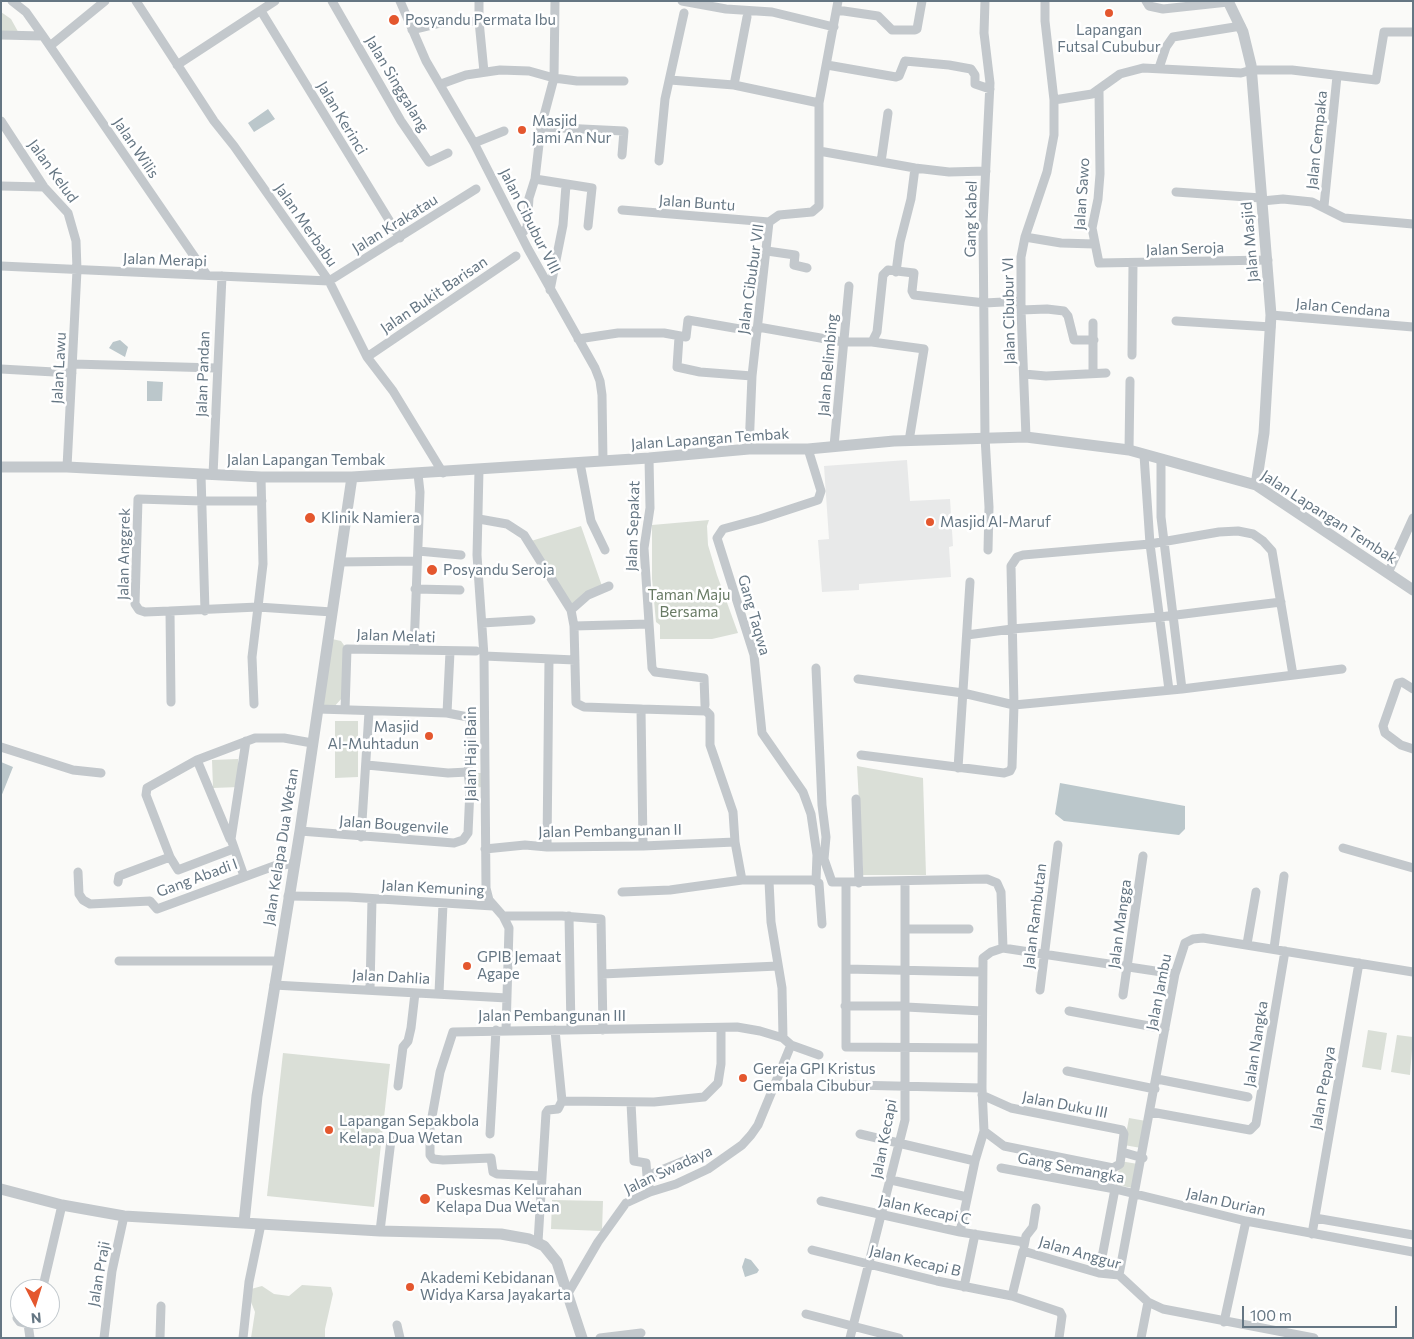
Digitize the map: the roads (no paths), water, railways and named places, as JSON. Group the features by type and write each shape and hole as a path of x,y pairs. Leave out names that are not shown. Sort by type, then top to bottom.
{"street":[{"name":"Jalan Wilis","path":"12,1 26,12 207,275"},
{"path":"50,46 105,1"},
{"name":"Jalan Merbabu","path":"136,1 214,121 234,146 328,281 367,357 393,391 443,473"},
{"path":"177,65 275,1"},
{"name":"Jalan Singgalang","path":"332,1 401,121 429,162 448,153"},
{"name":"Jalan Cibubur VIII","path":"400,1 426,61 474,143 550,290 600,381 603,461"},
{"path":"480,1 479,21 484,72"},
{"path":"521,234 527,228 529,198 535,179 541,127 554,78 555,1"},
{"path":"682,1 726,9 772,12 834,27"},
{"path":"837,6 878,16 892,30 915,30 917,29 922,1"},
{"name":"Gang Kabel","path":"985,1 984,33 990,89 986,127 983,224 986,303 988,550"},
{"name":"Jalan Cibubur VI","path":"1026,437 1021,257 1025,237 1047,172 1054,135 1054,100 1045,21 1045,1"},
{"path":"1146,1 1149,6 1163,9 1228,2"},
{"name":"Jalan Masjid","path":"1228,2 1247,42 1252,70 1268,260 1271,321 1260,488"},
{"name":"Jalan Cibubur VII","path":"748,449 752,376 769,222 779,215 808,213 816,209 820,193 819,104 837,6"},
{"name":"Jalan Kerinci","path":"261,11 400,238"},
{"path":"659,161 665,99 684,13"},
{"path":"734,85 747,18"},
{"path":"412,30 441,22 479,21"},
{"path":"1159,68 1166,47 1173,37 1241,26"},
{"path":"1054,100 1085,96 1099,91 1120,74 1130,70 1159,68 1241,73 1252,70 1299,70 1376,80 1379,78 1384,32 1413,32"},
{"path":"1,35 43,36"},
{"path":"827,65 896,77 899,76 905,61 949,65 971,70 975,74 975,84 990,89"},
{"path":"441,84 458,77 484,72 529,70 554,78 624,81"},
{"name":"Jalan Cempaka","path":"1324,206 1337,76"},
{"path":"670,80 734,85 819,104"},
{"name":"Jalan Sawo","path":"1099,91 1100,174 1098,199 1092,223 1094,244 1099,263 1133,264"},
{"path":"880,162 888,113"},
{"name":"Jalan Kelud","path":"1,120 44,187 68,214 76,241 77,270"},
{"path":"541,127 624,131 622,155"},
{"path":"474,143 504,131"},
{"path":"819,150 915,168 950,172 986,171"},
{"path":"896,272 900,242 911,199 915,168"},
{"path":"535,179 592,188 588,226"},
{"path":"550,290 563,225 566,184"},
{"path":"1,186 44,187"},
{"name":"Jalan Krakatau","path":"328,281 476,189"},
{"path":"1176,192 1262,199"},
{"name":"Jalan Cempaka","path":"1262,199 1295,200 1324,206 1336,214 1350,219 1413,224"},
{"name":"Jalan Buntu","path":"622,210 769,222"},
{"path":"1025,237 1061,243 1094,244"},
{"path":"767,251 795,255 794,265 807,268"},
{"name":"Jalan Bukit Barisan","path":"367,357 516,256"},
{"name":"Jalan Seroja","path":"1132,355 1133,264 1268,260"},
{"name":"Jalan Merapi","path":"1,266 328,281"},
{"name":"Jalan Lawu","path":"67,467 77,270"},
{"path":"872,342 877,332 883,275 888,270 914,274 912,291 914,295 1064,311 1068,316 1074,340 1094,340"},
{"name":"Jalan Pandan","path":"213,475 216,368 222,276"},
{"name":"Jalan Belimbing","path":"834,446 849,286"},
{"path":"578,339 618,333 664,333 686,337 688,320 843,342 872,342 924,349 909,441"},
{"name":"Jalan Cendana","path":"1176,321 1271,321 1413,327"},
{"path":"1093,323 1094,373"},
{"path":"679,336 678,367 700,372 752,376"},
{"path":"1,369 216,368"},
{"path":"1024,374 1046,376 1106,373"},
{"path":"1129,450 1130,382"},
{"name":"Jalan Lapangan Tembak","path":"1,467 67,467 261,477 352,477 443,473 748,449 808,449 909,441 1026,437 1129,450 1260,488 1413,590"},
{"name":"Gang Taqwa","path":"808,449 821,491 818,500 723,529 717,538 754,655 762,733 802,792 811,814 817,855 816,881"},
{"path":"1144,455 1150,544 1169,690"},
{"name":"Jalan Sepakat","path":"649,458 650,508 644,548 652,668 657,672 704,678 705,705"},
{"path":"1161,459 1161,517 1182,689"},
{"path":"580,463 591,521 605,550"},
{"name":"Jalan Haji Bain","path":"480,470 477,555 482,623 480,653 486,888 492,906"},
{"path":"414,649 420,492 418,474"},
{"path":"201,475 205,611"},
{"path":"254,704 252,657 262,582 261,477"},
{"name":"Jalan Kelapa Dua Wetan","path":"244,1223 257,1096 300,831 352,477"},
{"name":"Jalan Anggrek","path":"202,502 138,499 135,604 139,610 145,612 205,611 258,607 332,612"},
{"path":"202,502 262,500"},
{"path":"479,518 507,524 524,535 571,610 574,626 576,704 584,707 706,712 710,715 710,745 733,812 735,842 742,880"},
{"path":"1388,573 1413,518"},
{"path":"861,755 1004,773 1010,771 1012,767 1014,705 1011,566 1017,557 1150,544 1238,531 1253,534 1272,551 1293,675"},
{"path":"418,551 461,555"},
{"path":"339,562 417,561"},
{"path":"958,768 970,582"},
{"path":"571,610 588,595 609,586"},
{"path":"415,589 460,590"},
{"path":"968,635 1012,629 1173,615 1281,602"},
{"path":"170,611 171,702"},
{"path":"482,623 531,620"},
{"path":"574,626 649,624"},
{"name":"Jalan Melati","path":"345,710 347,649 414,649 527,656 549,660 575,660"},
{"path":"447,713 450,652"},
{"path":"547,847 549,660"},
{"path":"816,668 822,805 826,837 824,859 834,884 987,879 997,884 1001,892 1003,948"},
{"path":"858,678 963,693 1014,705 1182,689 1342,669"},
{"path":"1413,689 1402,682 1398,683 1383,726 1385,733 1408,749 1413,749"},
{"path":"318,709 447,713 465,716 472,724 468,772 448,773 366,765"},
{"path":"641,709 643,846"},
{"path":"361,837 369,712"},
{"path":"233,849 180,870 175,868 146,796 149,786 197,760 264,736 312,743"},
{"path":"231,839 246,741"},
{"path":"1,747 73,770 101,773"},
{"path":"197,760 231,839 244,876"},
{"name":"Jalan Bougenvile","path":"300,831 445,842 463,840 468,834 470,789 468,772"},
{"path":"856,799 859,883"},
{"name":"Jalan Pembangunan II","path":"485,848 525,845 547,847 643,846 735,842"},
{"name":"Jalan Rambutan","path":"1040,990 1058,844"},
{"path":"1343,848 1413,868"},
{"name":"Jalan Mangga","path":"1123,995 1129,967 1144,856"},
{"path":"118,882 119,876 170,857"},
{"name":"Gang Abadi I","path":"78,872 79,894 83,900 90,904 151,901 157,909 274,866 290,864 294,866"},
{"path":"1274,948 1284,876"},
{"path":"622,892 670,890 742,880 816,881 819,884 822,924"},
{"path":"769,881 771,922 784,1006 783,1038 791,1044 819,1055"},
{"name":"Jalan Kecapi","path":"850,1338 900,1144 906,1109 906,881"},
{"path":"846,883 846,1047 982,1048"},
{"path":"1247,944 1256,892"},
{"name":"Jalan Kemuning","path":"288,896 492,906"},
{"name":"Jalan Kemuning","path":"370,990 372,899"},
{"path":"439,993 443,904"},
{"path":"492,906 503,916 510,935 506,1030"},
{"path":"503,916 569,916 602,920 603,1030"},
{"path":"569,916 571,1030"},
{"path":"906,929 969,929"},
{"name":"Jalan Jambu","path":"1119,1275 1143,1158 1175,974 1185,943 1192,939 1247,944 1413,972"},
{"path":"960,1232 975,1161 984,1131 982,1092 982,972 984,958 991,952 1003,948 1175,974"},
{"name":"Jalan Nangka","path":"1151,1112 1250,1130 1256,1124 1285,951"},
{"path":"119,961 278,961"},
{"name":"Jalan Pepaya","path":"1314,1218 1359,963"},
{"path":"602,974 778,966"},
{"path":"846,969 982,972"},
{"name":"Jalan Dahlia","path":"274,985 507,998"},
{"path":"398,1086 403,1047 408,1041 411,1028 415,993"},
{"path":"846,1006 982,1011"},
{"path":"1070,1011 1165,1029"},
{"path":"562,1101 631,1103 698,1098 709,1093 718,1084 721,1064 721,1028"},
{"name":"Jalan Pembangunan III","path":"542,1176 497,1174 493,1172 491,1158 433,1158 429,1148 435,1099 444,1058 453,1032 749,1028 783,1038"},
{"path":"490,1134 496,1030"},
{"path":"538,1242 546,1111 558,1109 562,1101 555,1030"},
{"name":"Jalan Swadaya","path":"567,1296 619,1210 633,1198 676,1184 708,1169 742,1145 758,1126 791,1044"},
{"path":"1067,1071 1155,1089"},
{"path":"1157,1079 1248,1097"},
{"path":"852,1085 907,1085 982,1092"},
{"name":"Jalan Duku III","path":"982,1092 1011,1108 1122,1130 1124,1134 1122,1152"},
{"path":"631,1103 634,1161 646,1162 650,1192"},
{"path":"984,1131 1004,1146 1113,1168 1120,1164 1122,1152 1143,1158"},
{"path":"860,1134 975,1161"},
{"path":"380,1231 391,1140"},
{"path":"647,1176 691,1158"},
{"name":"Gang Semangka","path":"1001,1168 1135,1194"},
{"path":"890,1180 968,1197"},
{"path":"1,1188 62,1205 124,1216 380,1231 501,1234 538,1242 549,1250 557,1262 582,1338"},
{"path":"1100,1272 1116,1189"},
{"name":"Jalan Durian","path":"1135,1194 1246,1221 1413,1252"},
{"name":"Jalan Kecapi C","path":"821,1201 975,1234 1024,1247"},
{"path":"45,1279 62,1205"},
{"path":"1024,1247 1033,1227 1036,1208"},
{"name":"Jalan Praji","path":"104,1338 112,1271 124,1216"},
{"path":"1312,1234 1314,1218 1413,1235"},
{"path":"1224,1322 1246,1221"},
{"path":"243,1338 249,1282 261,1224"},
{"path":"964,1287 975,1234"},
{"name":"Jalan Anggur","path":"1012,1296 1024,1247 1100,1272 1119,1275 1148,1302 1163,1309 1314,1338"},
{"name":"Jalan Kecapi B","path":"812,1250 964,1287 1012,1296 1060,1312 1062,1316 1059,1338"},
{"path":"1141,1338 1148,1302"},
{"path":"160,1338 161,1306"},
{"path":"806,1314 899,1338"},
{"path":"397,1325 400,1338"},
{"path":"600,1338 641,1333"}],"place":[{"name":"Lapangan Futsal Cububur","path":"1109,13"},
{"name":"Posyandu Permata Ibu","path":"394,20"},
{"name":"Masjid Jami An Nur","path":"522,130"},
{"name":"Klinik Namiera","path":"310,518"},
{"name":"Masjid Al-Maruf","path":"930,522"},
{"name":"Posyandu Seroja","path":"432,570"},
{"name":"Masjid Al-Muhtadun","path":"429,736"},
{"name":"GPIB Jemaat Agape","path":"467,966"},
{"name":"Gereja GPI Kristus Gembala Cibubur","path":"743,1078"},
{"name":"Lapangan Sepakbola Kelapa Dua Wetan","path":"329,1130"},
{"name":"Puskesmas Kelurahan Kelapa Dua Wetan","path":"425,1199"},
{"name":"Akademi Kebidanan Widya Karsa Jayakarta","path":"410,1287"}],"park label":[{"name":"Taman Maju Bersama","path":"689,604"}]}
